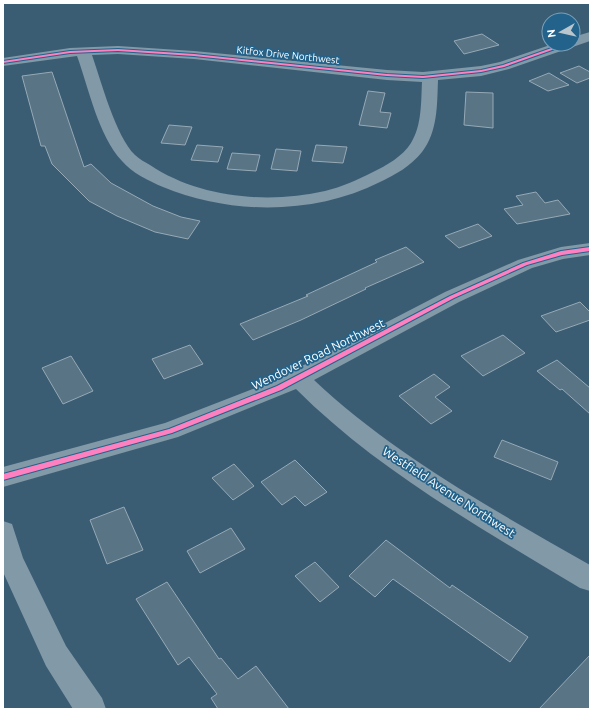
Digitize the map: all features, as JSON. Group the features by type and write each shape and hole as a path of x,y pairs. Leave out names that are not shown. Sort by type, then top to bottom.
{"street":[{"name":"Kitfox Drive Northwest","path":"3,62 70,52 118,50 194,55 387,75 430,76 489,69 542,52"},
{"path":"84,51 114,138 129,158 160,180 198,193 235,200 275,202 316,198 349,190 374,180 404,161 419,146 427,129 430,76"},
{"name":"Wendover Road Northwest","path":"3,477 170,431 279,388 452,297 525,264 561,253 590,248"},
{"name":"Westfield Avenue Northwest","path":"298,378 330,409 398,462 482,516 590,579"},
{"path":"3,532 10,558 56,656 92,709"}],"building":[{"path":"482,34 499,45 464,54 454,41"},
{"path":"579,66 590,72 590,78 577,83 560,73"},
{"path":"52,72 84,167 91,164 111,183 153,206 181,217 200,221 188,239 155,232 117,216 89,201 52,164 45,146 41,146 22,76"},
{"path":"549,73 569,85 548,91 529,81"},
{"path":"368,91 385,93 380,112 391,113 387,128 359,125"},
{"path":"466,92 493,93 493,128 464,125"},
{"path":"169,125 192,127 185,145 161,143"},
{"path":"197,145 223,147 218,162 191,160"},
{"path":"316,145 347,147 343,163 312,161"},
{"path":"276,149 301,151 297,171 271,169"},
{"path":"232,153 260,155 256,171 227,169"},
{"path":"536,192 545,203 558,200 570,214 517,224 504,209 523,205 516,196"},
{"path":"478,224 492,236 459,248 445,236"},
{"path":"406,247 424,262 365,288 366,289 301,320 253,340 240,324 308,296 306,295 377,262 375,260"},
{"path":"580,302 590,312 590,320 556,332 541,316"},
{"path":"503,335 525,353 483,376 461,356"},
{"path":"190,345 203,364 164,379 152,359"},
{"path":"71,356 93,391 63,404 42,368"},
{"path":"557,360 590,388 590,414 562,389 560,390 537,371"},
{"path":"434,374 450,387 435,397 452,411 431,424 399,396"},
{"path":"502,440 558,462 551,480 494,457"},
{"path":"295,460 327,492 305,506 295,496 282,505 261,482"},
{"path":"234,464 254,486 233,500 212,478"},
{"path":"124,507 143,550 107,564 90,520"},
{"path":"231,528 245,549 200,573 187,551"},
{"path":"386,540 450,588 452,585 528,637 510,662 393,579 375,597 349,576"},
{"path":"315,562 339,587 320,602 295,576"},
{"path":"167,582 219,659 221,658 238,679 256,666 289,709 218,709 211,698 217,694 189,657 178,665 136,599"},
{"path":"590,655 590,709 539,709"}],"cycle path":[{"path":"3,62 70,52 118,50 194,55 387,75 423,77 481,71 504,66 544,52"},
{"path":"3,477 170,431 279,388 452,297 525,264 561,253 590,249"}]}
